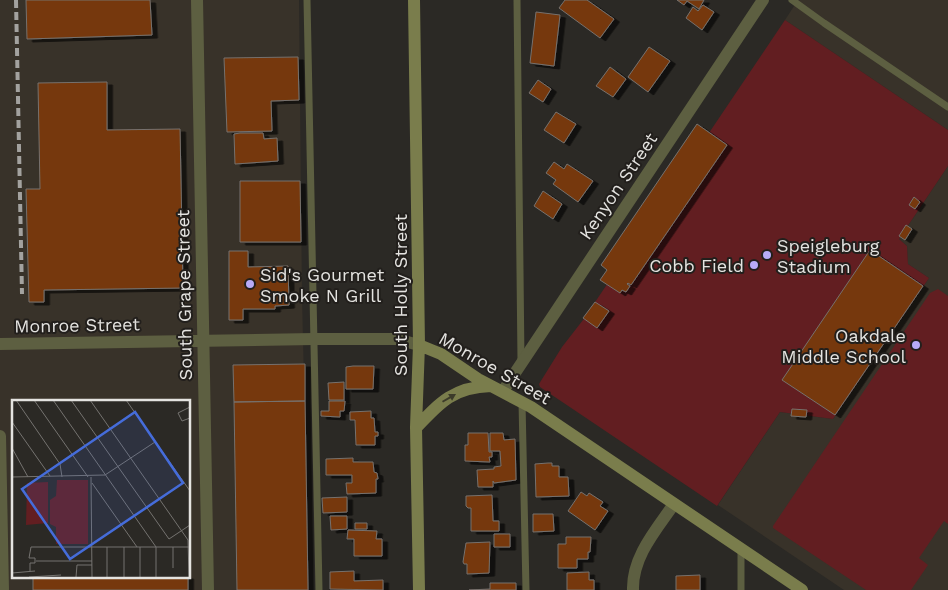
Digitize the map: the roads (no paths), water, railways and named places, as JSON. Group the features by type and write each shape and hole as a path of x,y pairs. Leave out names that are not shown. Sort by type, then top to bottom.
{"street":[{"name":"South Grape Street","path":"197,0 208,590"},
{"name":"South Holly Street","path":"414,0 419,345 416,428 419,590"},
{"name":"Kenyon Street","path":"497,388 521,363 763,0"},
{"name":"Monroe Street","path":"0,344 314,339 396,340 419,345 441,354 522,402 802,590"},
{"path":"416,428 447,397 474,386 497,388"},
{"path":"0,436 3,590"},
{"path":"633,590 636,566 645,547 674,504"}],"lane":[{"path":"307,0 319,590"},
{"path":"517,0 521,363"},
{"path":"792,0 824,24 948,107"},
{"path":"522,402 526,590"},
{"path":"741,550 741,590"}],"railway":[{"path":"16,0 22,294"}],"place":[{"name":"Speigleburg Stadium","path":"767,255"},
{"name":"Cobb Field","path":"754,265"},
{"name":"Sid's Gourmet Smoke N Grill","path":"250,284"},
{"name":"Oakdale Middle School","path":"916,345"}]}
